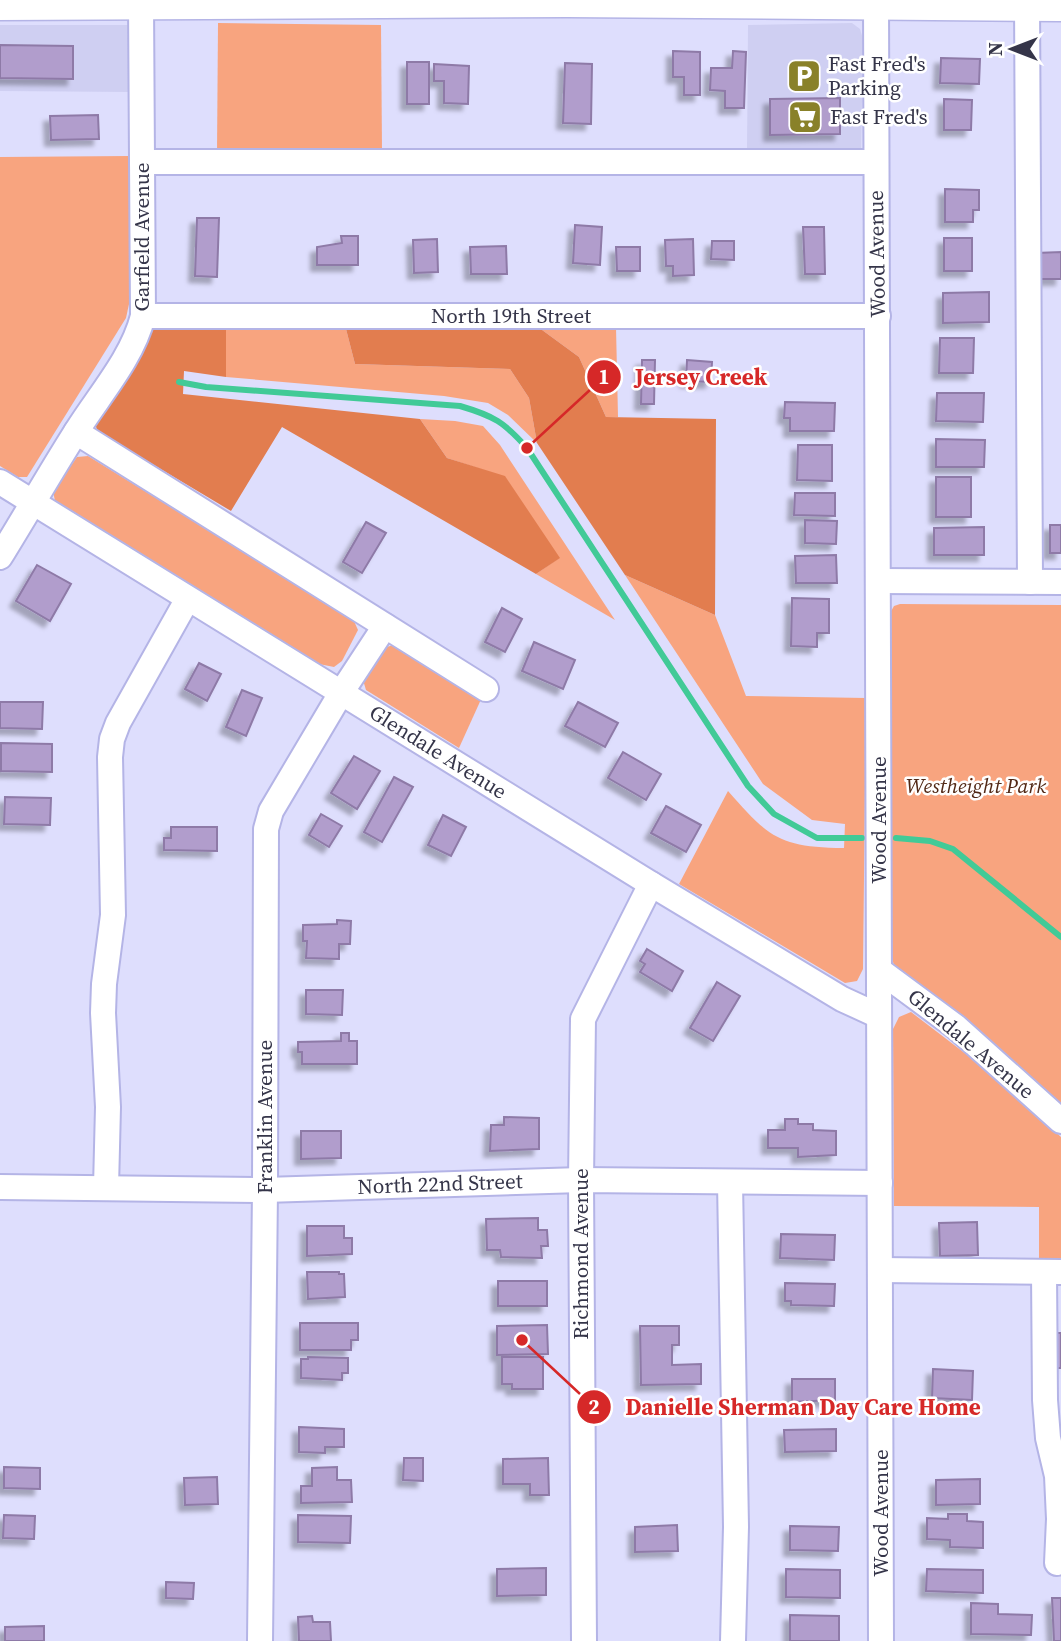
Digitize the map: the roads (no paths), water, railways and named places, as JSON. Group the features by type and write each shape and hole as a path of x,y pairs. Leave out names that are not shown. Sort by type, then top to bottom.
{"main road":[{"path":"5,3 876,1 1027,2 1061,5"}],"street":[{"name":"Wood Avenue","path":"876,1 881,1641"},
{"path":"1027,2 1030,582"},
{"name":"Garfield Avenue","path":"0,556 139,334 143,316 141,3"},
{"path":"142,162 876,162"},
{"name":"North 19th Street","path":"143,316 878,316"},
{"path":"76,432 486,689"},
{"name":"Glendale Avenue","path":"0,482 187,600 651,884 842,999 879,1016"},
{"path":"878,581 1061,582"},
{"path":"106,1187 108,1097 103,1013 113,915 110,757 112,739 118,723 187,600"},
{"name":"Franklin Avenue","path":"260,1641 266,829 271,811 341,693 385,626"},
{"name":"Richmond Avenue","path":"584,1641 581,1180 583,1019 651,884"},
{"name":"Glendale Avenue","path":"879,970 956,1027 1061,1121"},
{"name":"North 22nd Street","path":"0,1187 265,1190 581,1180 880,1183"},
{"path":"730,1182 736,1527 733,1641"},
{"path":"880,1270 1053,1272 1045,1400 1048,1438 1057,1476 1059,1563"}],"waterway":[{"path":"179,382 206,387 460,406 498,421 527,448 748,786 774,814 817,838 862,838"},
{"path":"896,838 930,841 953,849 1061,937"}],"place":[{"name":"Fast Fred's Parking","path":"804,76"},
{"name":"Fast Fred's","path":"805,117"},
{"name":"Jersey Creek","path":"527,448"},
{"name":"Danielle Sherman Day Care Home","path":"522,1340"}],"park label":[{"name":"Westheight Park","path":"976,786"}]}
